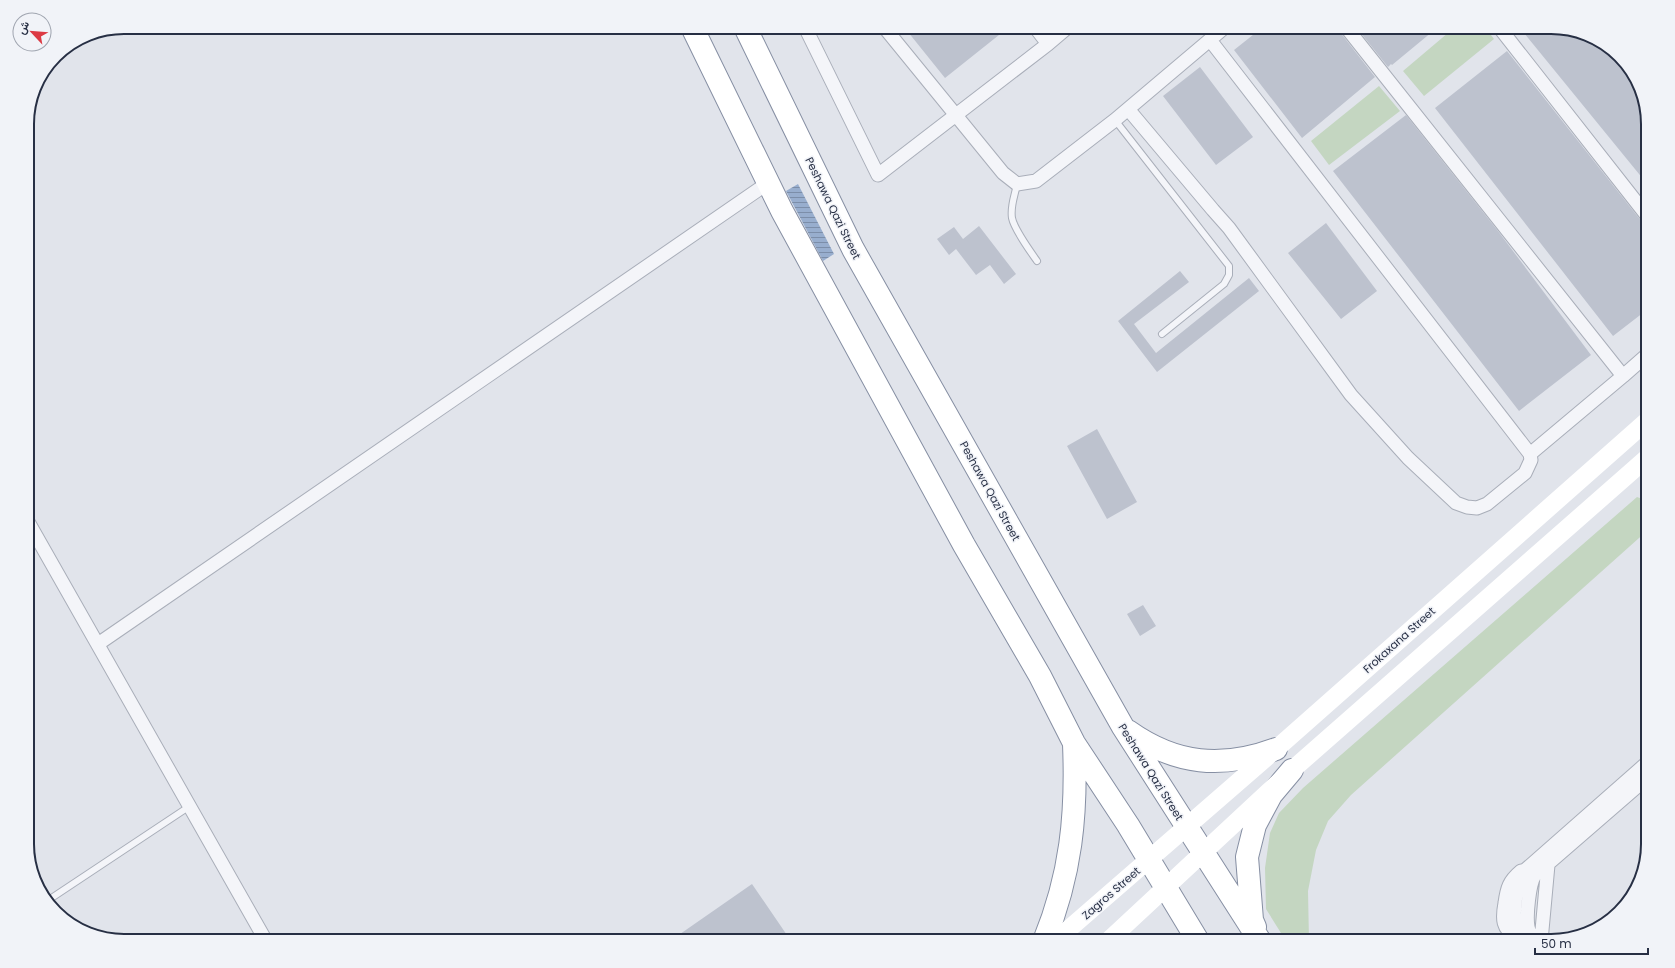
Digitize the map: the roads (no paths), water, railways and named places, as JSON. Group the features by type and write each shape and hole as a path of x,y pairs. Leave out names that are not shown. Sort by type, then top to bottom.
{"highway":[{"path":"695,34 768,183 964,545 1040,676 1074,743 1149,860 1194,934"},
{"name":"Peshawa Qazi Street","path":"748,34 853,249 1123,727 1186,828 1256,934"},
{"path":"1123,727 1143,742 1166,753 1190,759 1216,762 1236,760 1257,756 1276,749"},
{"path":"1046,934 1062,887 1070,853 1076,789 1074,743"},
{"path":"1258,934 1252,920 1247,857 1255,825 1270,795 1292,770"}],"main road":[{"name":"Frokaxana Street","path":"1149,860 1641,426"},
{"path":"1116,934 1292,770 1641,463"},
{"name":"Zagros Street","path":"1062,934 1149,860"}],"street":[{"path":"808,34 878,175 1060,34"},
{"path":"890,34 1003,173 1017,184 1036,181 1115,120 1217,34"},
{"path":"1040,34 1048,44"},
{"path":"1352,34 1624,376"},
{"path":"1504,34 1641,208"},
{"path":"1128,109 1229,228 1352,395 1408,458 1456,503 1467,507 1477,508 1487,504 1525,473 1531,460 1530,454 1210,40"},
{"path":"98,644 768,183"},
{"path":"1530,454 1641,360"},
{"path":"34,532 262,934"},
{"path":"1516,934 1514,928 1518,887 1521,877 1527,868 1641,768"},
{"path":"1531,934 1528,928 1530,886 1535,875 1641,783"},
{"path":"1542,934 1548,865"}],"lane":[{"path":"1115,120 1229,266 1229,275 1224,284 1162,334"},
{"path":"1017,184 1012,203 1012,219 1023,241 1037,261"},
{"path":"52,898 190,806"}],"water":[{"path":"798,184 834,254 823,261 786,191"}]}
